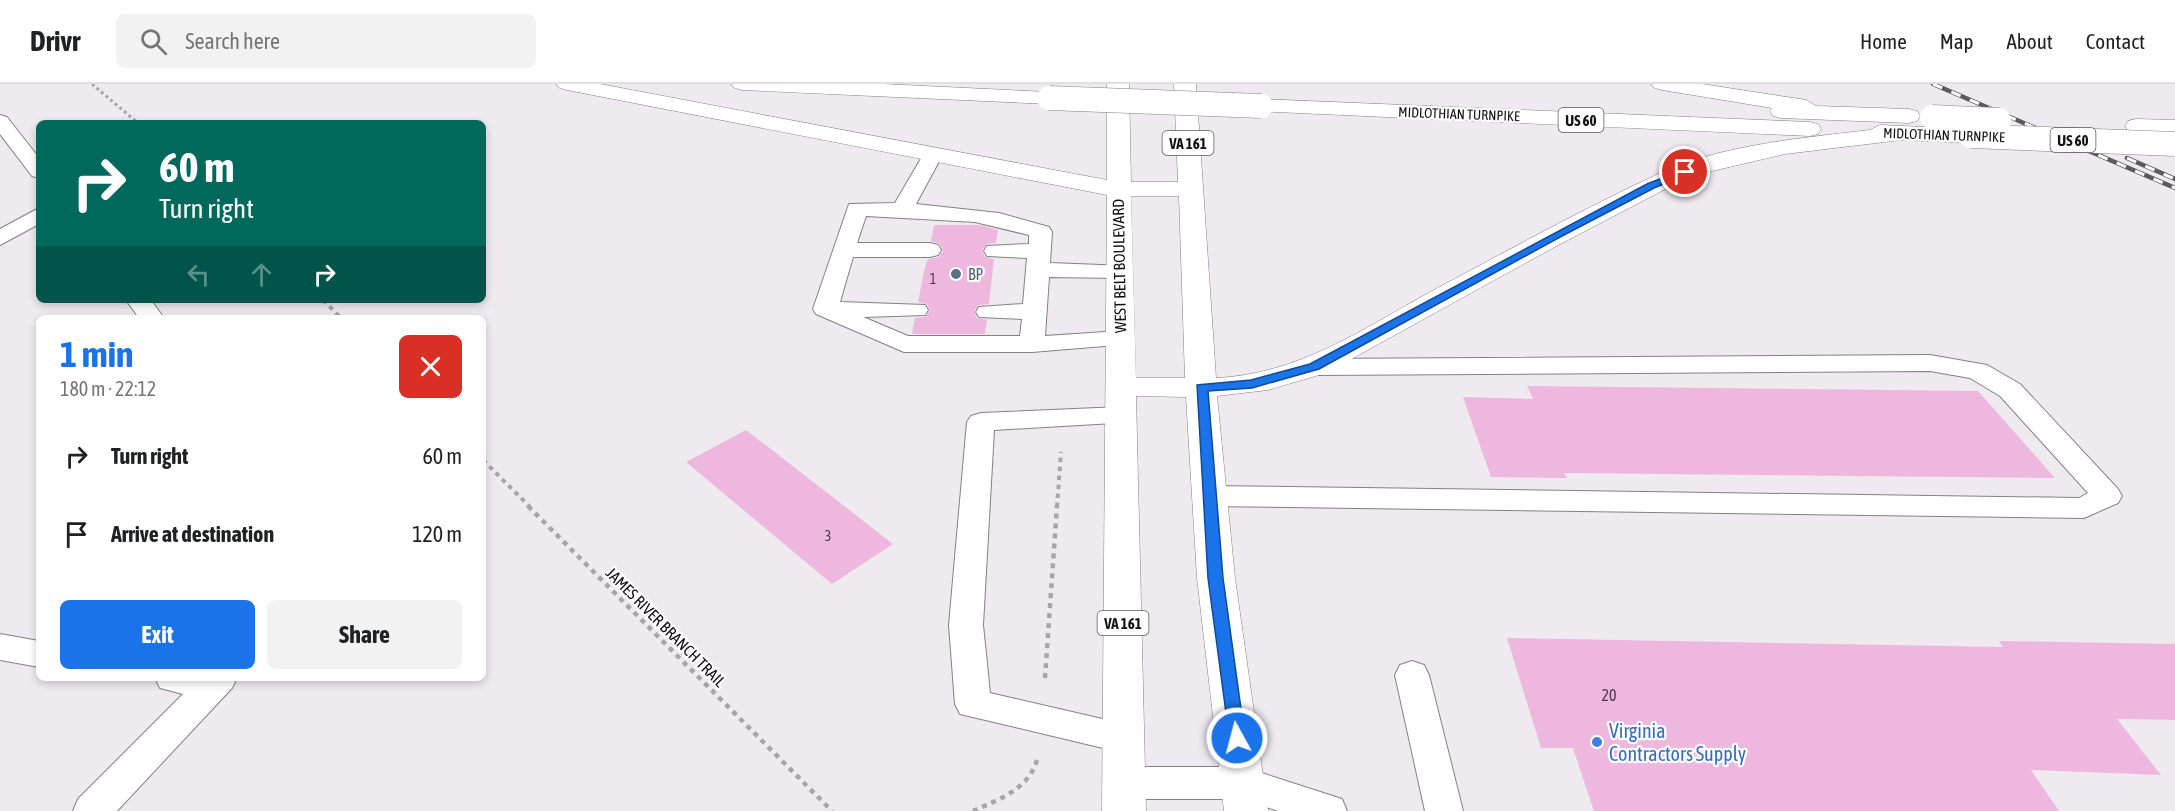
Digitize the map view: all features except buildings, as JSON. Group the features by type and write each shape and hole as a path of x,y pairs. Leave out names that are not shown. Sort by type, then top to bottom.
{"main road":[{"path":"567,84 1117,189 1191,189"},
{"name":"MIDLOTHIAN TURNPIKE","path":"742,84 1864,114 2175,127"},
{"path":"1662,84 1864,114"},
{"name":"WEST BELT BOULEVARD","path":"1118,90 1117,189 1121,413"},
{"name":"VA 161","path":"1185,90 1209,496 1216,578 1244,797"},
{"name":"MIDLOTHIAN TURNPIKE","path":"1259,99 1901,133 2175,144"},
{"path":"1121,413 1201,387 1252,384 1315,366 1540,244 1668,178 1701,166 1775,149 1901,133"},
{"name":"VA 161","path":"1121,413 1124,797"}],"lane":[{"path":"0,121 36,168"},
{"path":"902,209 933,154"},
{"path":"825,309 857,209 902,209 1017,222 1041,232 1032,344"},
{"path":"0,238 36,217"},
{"path":"844,250 930,250"},
{"path":"995,251 1039,261 1118,271"},
{"path":"140,303 150,315"},
{"path":"825,309 916,310"},
{"path":"825,309 904,344 1032,344 1120,339"},
{"path":"988,312 1035,311"},
{"path":"1209,496 2084,508 2106,496 2010,390 1978,371 1930,363 1315,366"},
{"path":"1121,413 981,422 966,625 973,704 1124,738"},
{"path":"0,647 36,653"},
{"path":"1412,675 1444,811"},
{"path":"92,811 216,682"},
{"path":"1124,797 1244,797 1328,811"}],"path":[{"path":"92,84 134,120"},
{"path":"326,303 338,315"},
{"path":"972,811 1023,785 1036,767 1042,720 1064,418"},
{"name":"JAMES RIVER BRANCH TRAIL","path":"486,463 832,811"}],"railway":[{"path":"1933,84 2175,188"},
{"path":"2127,158 2175,179"}],"place":[{"name":"BP","path":"956,274"},
{"name":"Virginia Contractors Supply","path":"1597,742"}],"route":[{"path":"1237,738 1216,578 1201,387 1252,384 1281,378 1315,366 1558,234 1650,186 1685,172"}]}
